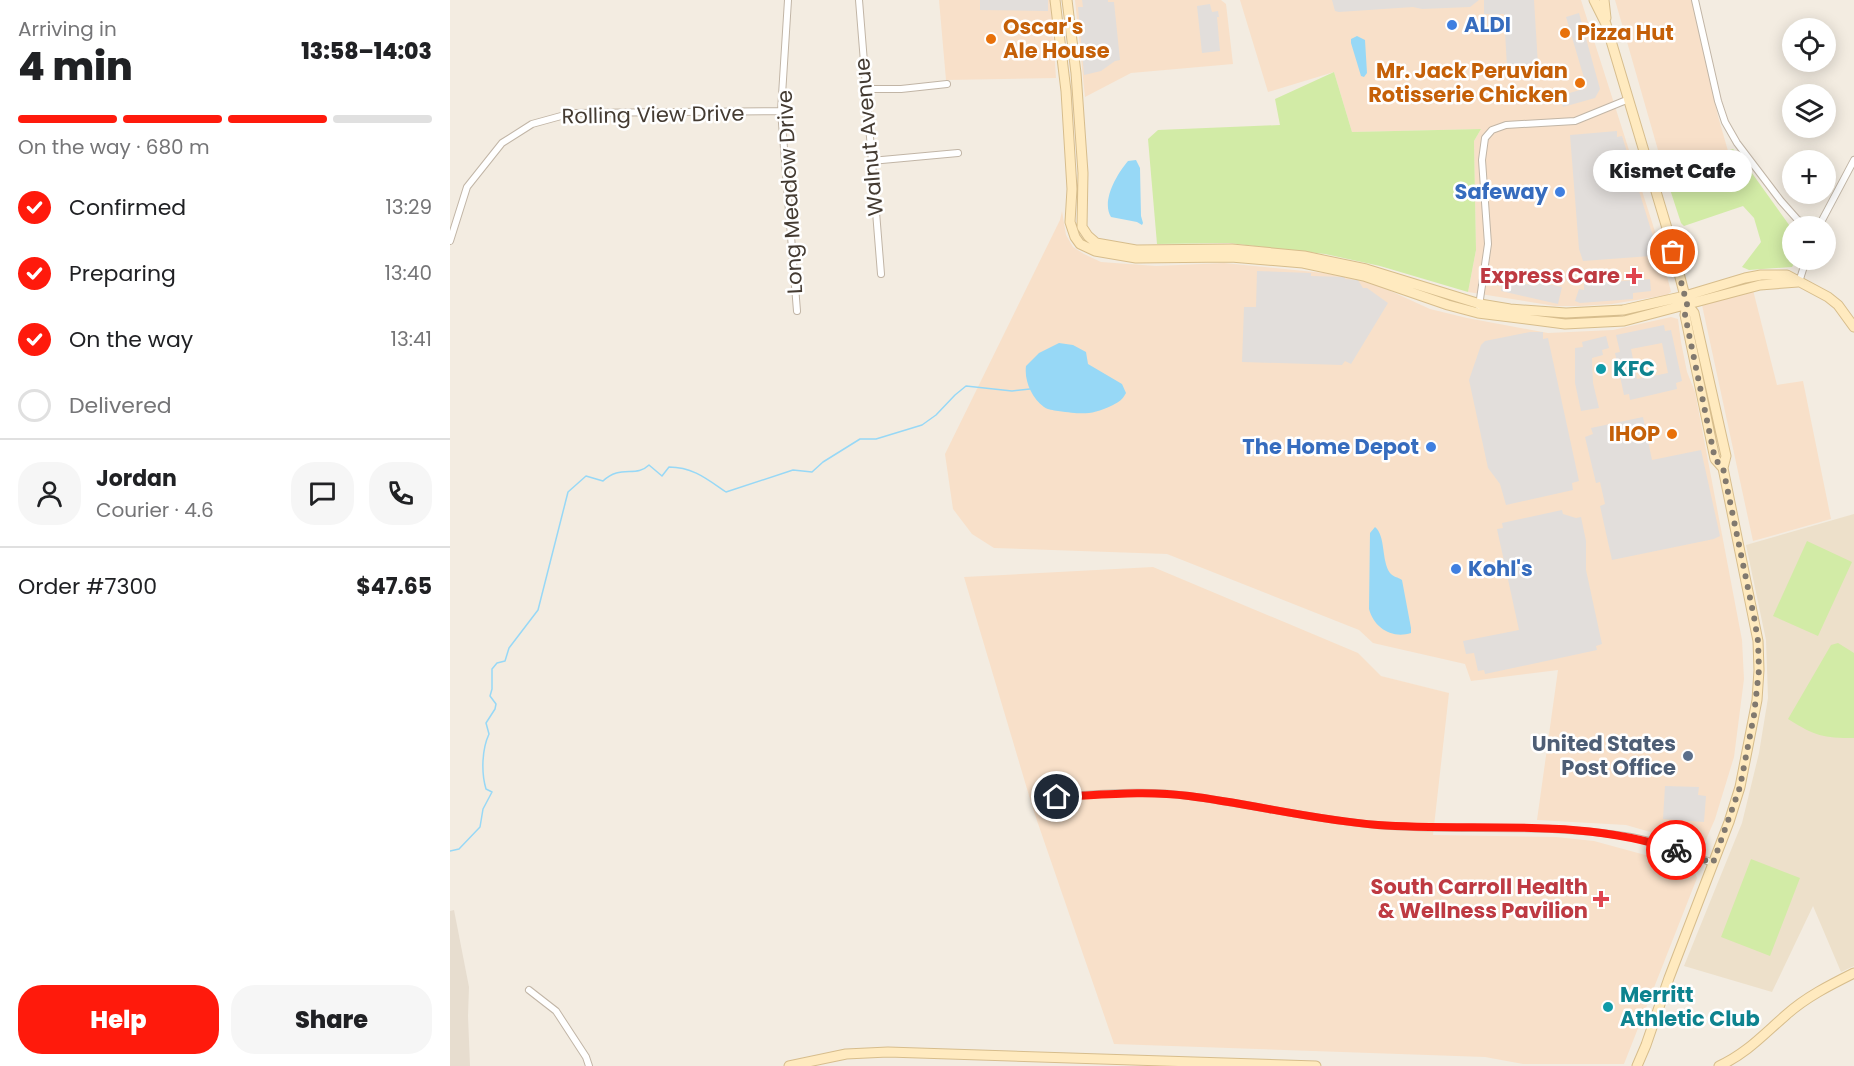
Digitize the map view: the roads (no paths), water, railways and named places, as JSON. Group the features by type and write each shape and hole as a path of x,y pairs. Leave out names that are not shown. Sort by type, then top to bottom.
{"street":[{"name":"Long Meadow Drive","path":"788,0 781,111 797,311"},
{"name":"Walnut Avenue","path":"859,0 881,274"},
{"path":"1055,0 1066,91 1071,173 1071,230 1087,248 1156,259 1250,257 1303,263 1364,276 1448,305 1479,308 1588,313 1686,300 1781,282 1799,282"},
{"path":"1067,0 1076,73 1084,190 1082,227 1096,243 1119,252"},
{"path":"1594,0 1606,24 1686,300 1694,313 1726,456 1723,468 1758,641 1759,670 1754,715 1740,787 1646,1045 1636,1066"},
{"path":"1604,0 1606,24"},
{"path":"1695,0 1725,122 1737,143 1794,216"},
{"path":"866,89 902,89 947,84"},
{"path":"1479,308 1488,244 1482,160 1485,138 1492,130 1506,125 1575,121 1629,99"},
{"name":"Rolling View Drive","path":"450,242 453,215 467,187 496,149 514,134 532,124 572,113 781,111"},
{"path":"871,162 958,153"},
{"path":"1825,216 1854,160"},
{"path":"1799,282 1803,270"},
{"path":"1744,288 1746,284 1753,281 1777,274"},
{"path":"1686,300 1745,278 1786,275 1815,289 1838,305 1854,327"},
{"path":"1044,798 1153,793 1189,796 1376,825 1594,832 1647,840 1713,863"},
{"path":"1719,1066 1746,1051 1798,1005 1822,989 1854,973"},
{"path":"529,990 556,1011 586,1057 588,1066"},
{"path":"789,1066 868,1052 1066,1062 1316,1066"}],"water":[{"path":"1357,36 1365,40 1367,73 1364,77 1361,76 1351,43 1351,39"},
{"path":"1136,160 1140,168 1142,225 1111,217 1108,211 1109,196 1115,180 1128,161"},
{"path":"1059,343 1073,345 1086,352 1088,364 1122,384 1126,393 1122,399 1105,409 1086,413 1051,410 1040,403 1028,383 1026,366 1039,353"},
{"path":"1375,527 1381,536 1387,568 1391,574 1402,580 1411,633 1391,633 1379,627 1371,616 1369,609 1370,533"}],"waterway":[{"path":"450,851 459,849 480,827 483,809 492,792 486,789 483,768 489,734 486,723 496,704 490,696 492,669 497,663 505,661 509,648 538,610 568,492 586,476 603,481 616,473 639,471 649,465 662,476 669,467 678,468 699,475 726,492 793,470 812,472 823,462 860,439 876,439 922,425 936,415 966,386 1012,391 1030,389"}],"place":[{"name":"ALDI","path":"1452,25"},
{"name":"Pizza Hut","path":"1565,33"},
{"name":"Oscar's Ale House","path":"991,39"},
{"name":"Mr. Jack Peruvian Rotisserie Chicken","path":"1580,83"},
{"name":"Safeway","path":"1560,192"},
{"name":"Kismet Cafe","path":"1673,252"},
{"name":"Express Care","path":"1634,276"},
{"name":"KFC","path":"1601,369"},
{"name":"IHOP","path":"1672,434"},
{"name":"The Home Depot","path":"1431,447"},
{"name":"Kohl's","path":"1456,569"},
{"name":"United States Post Office","path":"1688,756"},
{"name":"South Carroll Health & Wellness Pavilion","path":"1601,899"},
{"name":"Merritt Athletic Club","path":"1608,1007"}]}
